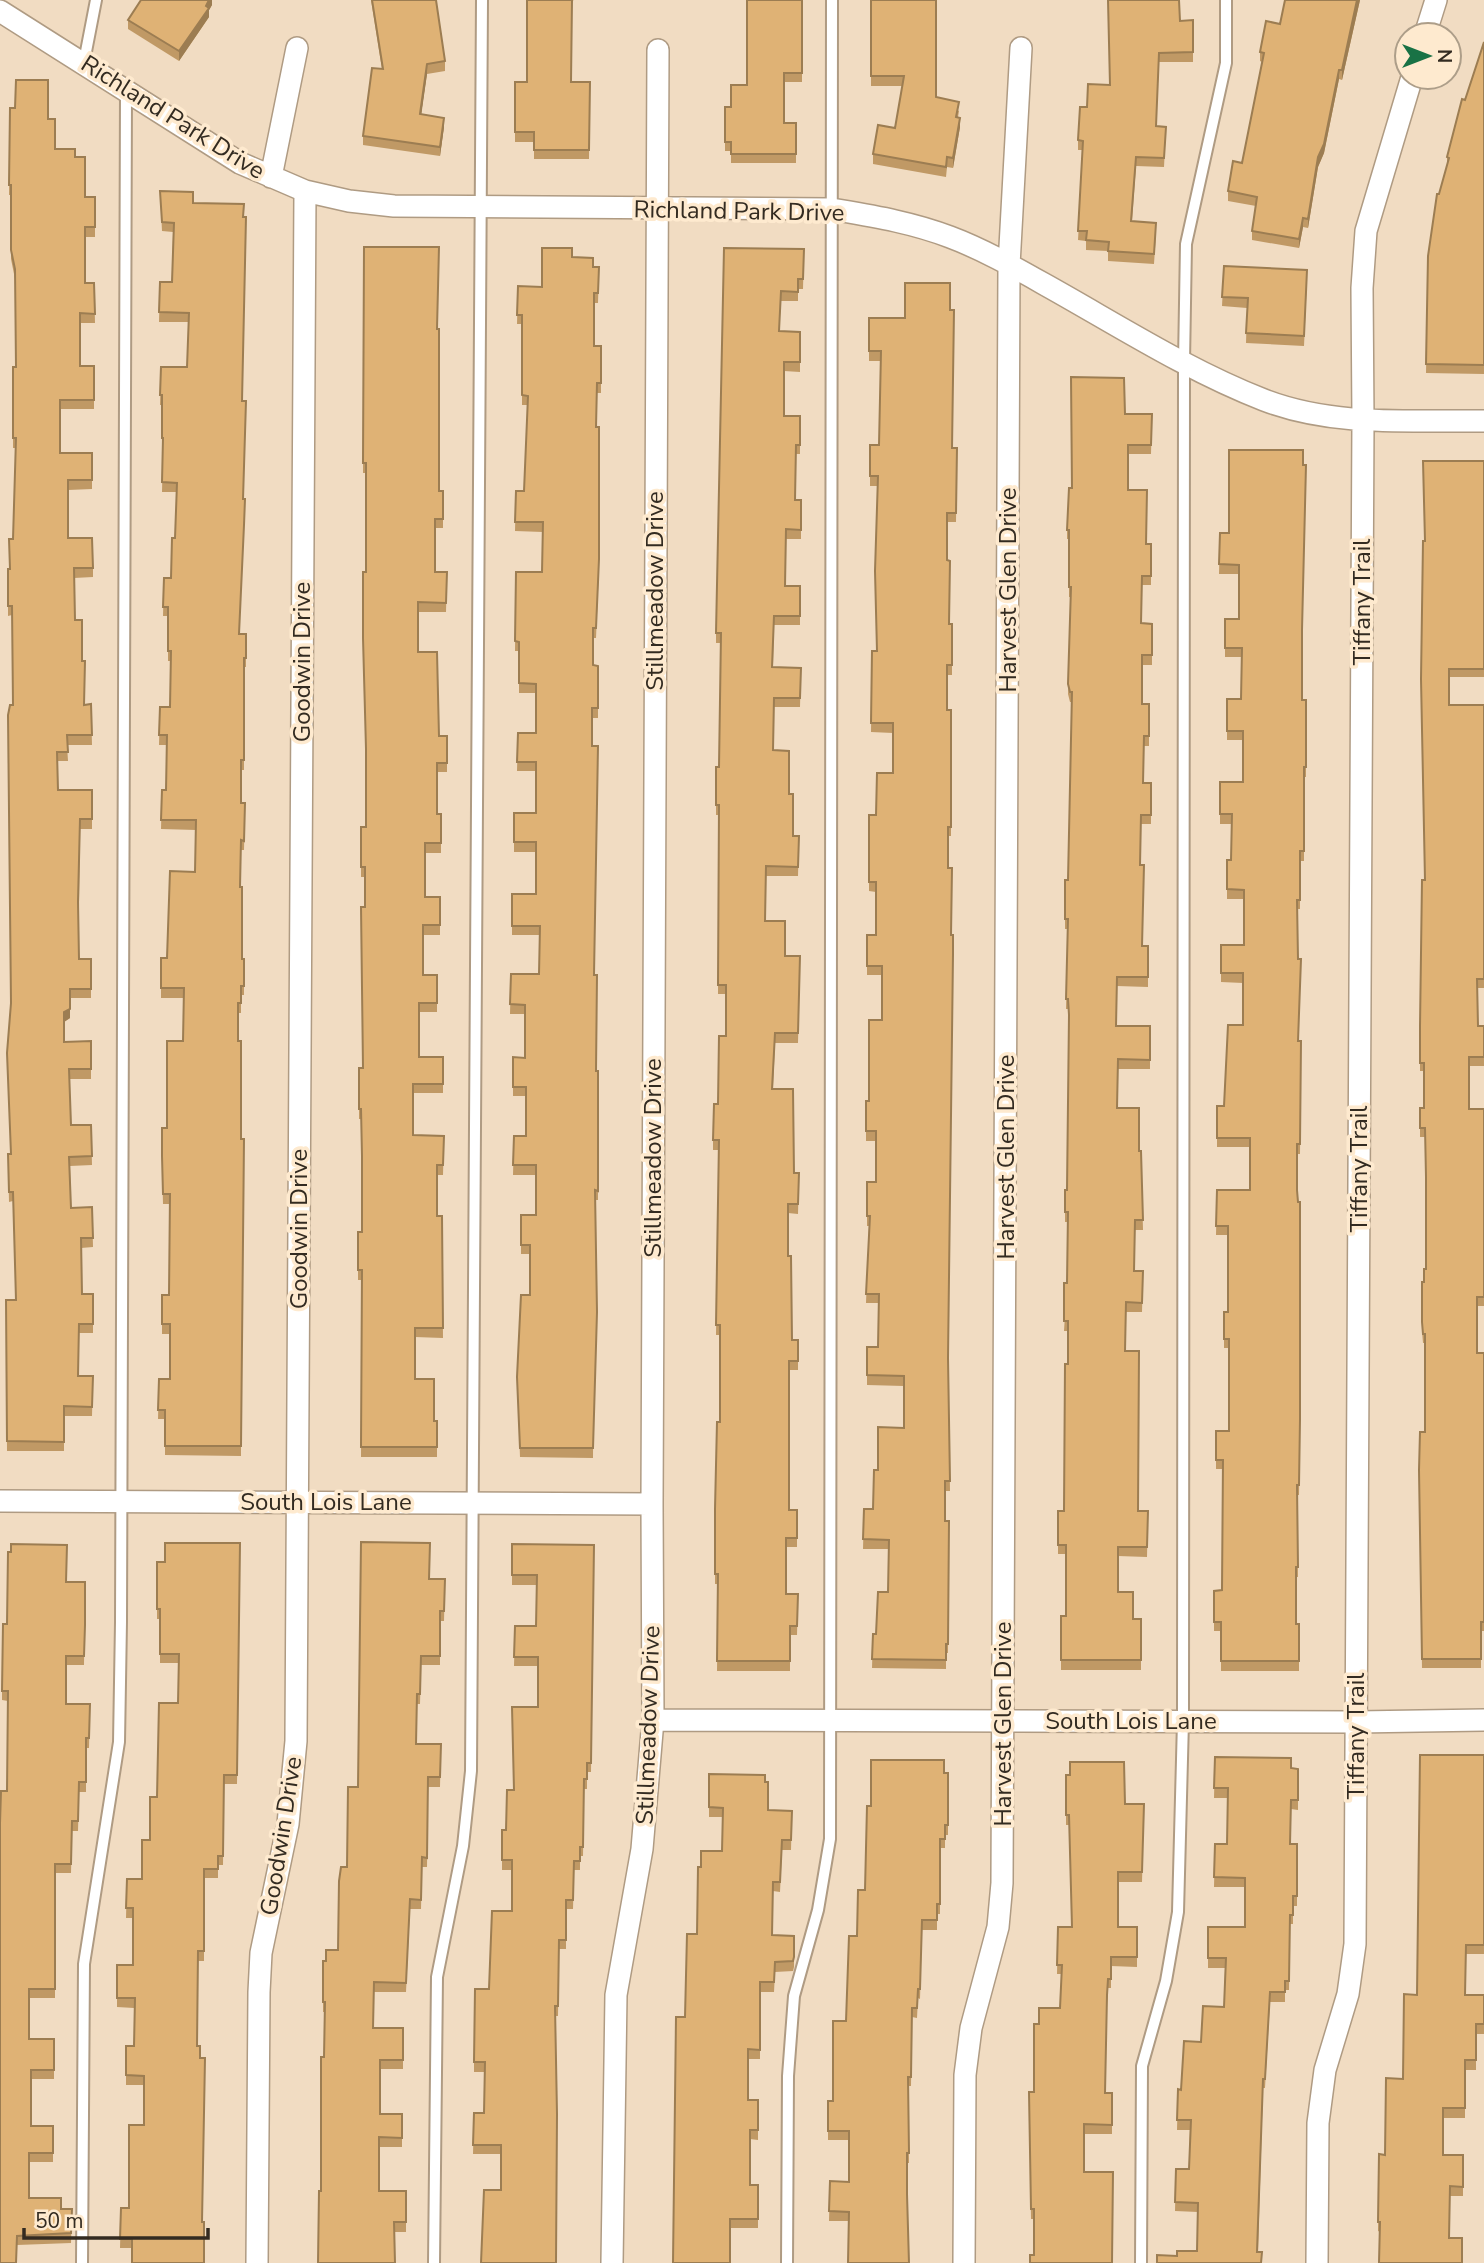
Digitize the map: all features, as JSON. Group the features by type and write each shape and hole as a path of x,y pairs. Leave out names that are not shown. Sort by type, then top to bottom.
{"street":[{"path":"1429,21 1436,0"},
{"name":"Richland Park Drive","path":"0,11 240,163 305,191 349,201 394,206 656,210 831,209 894,219 951,237 1009,265 1184,362 1265,400 1310,414 1363,420 1484,421"},
{"path":"271,177 297,48"},
{"name":"Harvest Glen Drive","path":"964,2263 965,2075 971,2028 999,1916 1002,1883 1009,265 1021,48"},
{"name":"Stillmeadow Drive","path":"612,2263 616,1995 642,1850 653,1720 658,50"},
{"name":"Tiffany Trail","path":"1317,2263 1318,2123 1325,2070 1349,1994 1354,1944 1362,288 1366,232 1408,91"},
{"name":"Goodwin Drive","path":"257,2263 261,1953 288,1824 296,1741 305,191"},
{"name":"South Lois Lane","path":"0,1501 652,1504"},
{"name":"South Lois Lane","path":"653,1720 1484,1720"}],"lane":[{"path":"84,62 96,0"},
{"path":"434,2263 436,1977 463,1846 471,1771 482,0"},
{"path":"787,2263 788,2076 794,1996 818,1910 830,1839 832,0"},
{"path":"1142,2263 1142,2066 1166,1981 1178,1912 1183,1721 1186,244 1226,63 1226,0"},
{"path":"82,2263 84,1964 119,1742 126,89"}],"building":[{"path":"141,0 209,0 206,6 209,8 179,51 128,20"},
{"path":"372,0 436,0 445,61 427,64 420,114 444,118 440,147 363,136 372,68 383,69"},
{"path":"527,0 572,0 571,82 590,82 589,150 534,150 534,132 515,132 515,82 527,82"},
{"path":"747,0 802,0 802,73 784,73 784,123 796,123 796,154 731,154 731,142 725,142 725,107 731,107 731,85 747,85"},
{"path":"871,0 936,0 936,97 959,102 956,117 960,118 953,158 947,157 946,167 873,154 878,125 895,128 904,76 871,76"},
{"path":"1108,0 1179,0 1180,21 1193,20 1193,52 1159,53 1156,126 1166,127 1164,158 1136,157 1131,221 1156,223 1154,254 1108,251 1109,242 1086,240 1087,231 1078,231 1083,141 1078,140 1080,107 1087,107 1088,84 1110,85"},
{"path":"1285,0 1357,0 1324,144 1318,157 1308,219 1303,218 1299,239 1252,231 1257,197 1228,191 1233,161 1242,163 1264,53 1260,52 1266,21 1280,24"},
{"path":"1484,42 1484,365 1426,364 1428,256 1437,194 1449,158 1447,157 1462,99 1465,100"},
{"path":"16,80 48,80 48,119 55,119 55,149 75,149 75,157 85,157 85,197 95,197 95,227 85,227 85,283 94,283 95,314 80,313 80,366 94,366 94,400 60,400 60,453 92,453 92,480 68,480 68,538 92,538 93,568 74,568 75,620 82,620 82,661 85,661 84,705 91,704 92,735 67,735 68,752 57,752 58,790 92,790 92,819 80,819 78,902 79,959 91,959 91,989 70,989 70,1009 64,1012 64,1042 91,1041 91,1069 69,1069 71,1125 91,1125 92,1156 69,1157 71,1208 92,1207 93,1238 81,1238 82,1294 93,1294 93,1324 79,1324 78,1376 93,1376 92,1407 64,1406 64,1442 7,1441 6,1300 16,1300 13,1192 9,1192 8,1154 11,1154 7,1053 11,1003 8,715 10,705 13,705 12,606 8,606 8,569 9,539 13,539 16,438 13,438 13,367 16,367 15,269 11,250 9,185 10,108 15,108"},
{"path":"160,191 193,192 193,203 244,204 243,217 246,217 242,401 246,401 245,499 239,634 246,634 244,760 241,760 241,803 245,803 240,887 244,986 241,986 241,1003 238,1003 238,1041 241,1041 241,1139 244,1139 241,1446 165,1446 165,1410 158,1410 159,1379 170,1379 170,1324 162,1324 162,1295 169,1295 170,1194 163,1194 162,1156 162,1128 167,1128 167,1041 183,1041 184,988 161,988 161,958 167,958 170,871 195,872 196,820 161,820 162,790 166,790 167,735 159,735 160,707 170,707 171,651 168,651 168,607 163,607 164,578 171,578 177,483 162,482 161,367 187,367 189,313 159,312 160,282 172,282 174,223 162,222"},
{"path":"364,247 439,247 439,491 443,491 443,519 435,519 435,572 447,572 446,603 418,602 418,652 437,652 439,736 447,736 447,763 437,763 437,814 441,814 441,843 425,843 425,897 440,897 440,925 423,925 423,975 437,975 437,1003 419,1003 419,1057 443,1057 443,1084 413,1084 413,1135 444,1136 443,1165 437,1165 437,1216 442,1216 443,1328 415,1328 415,1379 434,1379 437,1447 361,1447 362,1270 358,1270 358,1232 362,1232 359,1109 359,1068 363,1068 361,907 365,907 361,827 366,827 363,638 363,572 366,572 366,463 363,463"},
{"path":"542,248 572,248 572,257 593,258 593,267 599,267 598,293 594,293 594,346 601,346 601,383 597,383 599,559 596,628 593,628 593,665 598,666 598,708 592,708 592,746 598,746 594,975 597,975 598,1191 595,1190 597,1312 593,1448 520,1448 517,1377 521,1295 530,1295 530,1245 521,1245 521,1215 536,1215 536,1165 513,1165 514,1136 526,1136 526,1087 513,1087 513,1057 525,1058 525,1005 510,1004 511,974 539,974 540,926 512,926 512,894 536,894 536,842 514,842 514,813 536,813 536,762 517,762 518,733 536,733 536,684 519,683 519,642 515,641 516,572 542,572 543,522 515,522 516,491 524,491 528,396 522,395 522,315 517,315 518,286 542,287"},
{"path":"724,248 804,249 803,279 798,279 798,292 781,291 779,331 800,332 800,362 784,362 784,416 800,416 800,445 796,445 795,500 801,500 801,530 786,529 785,586 800,586 800,616 774,616 772,667 801,668 800,698 774,698 773,750 789,751 793,836 799,836 798,867 766,866 765,921 785,921 785,956 800,956 798,1033 775,1033 772,1089 793,1089 794,1173 799,1173 798,1204 788,1204 792,1340 798,1340 798,1361 789,1361 789,1510 797,1510 797,1538 786,1538 786,1594 798,1594 797,1626 790,1626 790,1661 717,1661 718,1574 715,1574 715,1509 717,1422 720,1422 720,1325 716,1325 719,1140 713,1140 714,1104 718,1104 719,1036 726,1036 726,985 718,985 719,805 716,805 721,633 716,633"},
{"path":"1224,266 1307,270 1304,336 1246,333 1248,298 1222,297"},
{"path":"905,283 950,283 950,310 954,310 952,448 957,448 956,513 947,513 947,560 950,561 949,624 952,624 952,665 947,665 947,710 951,710 951,827 948,827 948,868 952,868 953,954 948,1358 950,1481 945,1481 945,1521 949,1521 946,1660 872,1659 878,1592 888,1592 889,1540 863,1539 864,1509 873,1509 874,1470 878,1470 878,1427 904,1428 904,1376 867,1375 867,1347 878,1347 879,1294 866,1294 870,1216 867,1216 867,1182 876,1182 876,1131 866,1131 866,1101 869,1101 869,1020 882,1020 882,966 867,966 867,935 876,935 876,882 869,882 869,815 876,815 877,773 893,773 893,723 871,723 872,651 877,651 875,571 878,476 870,476 870,445 879,445 881,351 869,351 869,318 905,318"},
{"path":"1071,377 1124,378 1125,414 1152,414 1151,445 1128,445 1128,490 1147,490 1146,544 1151,544 1151,576 1142,576 1141,623 1152,624 1152,655 1142,655 1142,704 1149,704 1149,736 1144,736 1143,783 1151,783 1151,815 1141,815 1140,865 1144,865 1142,946 1148,946 1148,977 1117,977 1116,1026 1150,1026 1150,1060 1118,1059 1117,1108 1139,1108 1141,1151 1143,1220 1135,1220 1134,1271 1143,1271 1142,1303 1126,1302 1125,1351 1139,1351 1138,1511 1148,1511 1147,1547 1118,1547 1118,1592 1133,1592 1133,1619 1141,1619 1141,1660 1061,1660 1061,1616 1066,1616 1066,1545 1058,1545 1058,1511 1064,1511 1065,1364 1068,1364 1068,1321 1064,1321 1064,1283 1067,1283 1068,1212 1065,1212 1065,1190 1069,1015 1066,999 1068,919 1065,919 1065,880 1068,880 1072,692 1068,684 1071,587 1067,530 1069,488 1072,488"},
{"path":"1229,450 1303,450 1303,465 1306,465 1302,700 1306,700 1306,767 1304,851 1300,851 1300,900 1297,900 1298,959 1301,959 1298,1041 1301,1041 1300,1144 1297,1144 1297,1190 1300,1202 1300,1419 1296,1624 1299,1624 1299,1661 1221,1661 1221,1622 1214,1622 1214,1591 1222,1590 1223,1460 1216,1460 1216,1431 1229,1431 1229,1339 1224,1339 1224,1312 1228,1312 1228,1226 1216,1226 1217,1190 1250,1190 1250,1138 1217,1138 1217,1106 1224,1106 1228,1025 1243,1025 1243,973 1221,973 1221,945 1244,945 1244,890 1227,889 1232,814 1220,814 1220,782 1243,782 1243,731 1227,731 1227,699 1241,699 1242,648 1225,648 1225,619 1239,619 1239,565 1219,564 1220,533 1229,533"},
{"path":"1423,461 1484,461 1484,669 1449,669 1449,705 1484,705 1484,979 1477,979 1478,1026 1484,1026 1484,1057 1469,1057 1469,1109 1484,1109 1484,1297 1477,1297 1477,1353 1484,1353 1484,1622 1481,1622 1481,1659 1422,1659 1419,1470 1420,1432 1425,1432 1422,1282 1426,1269 1425,1128 1420,1128 1420,1108 1424,1108 1424,1063 1420,1063 1422,880 1425,880 1421,679 1425,541"},
{"path":"361,1542 430,1543 429,1579 445,1579 444,1611 440,1611 440,1656 421,1656 420,1694 417,1694 416,1744 441,1744 440,1777 428,1777 427,1858 422,1857 421,1900 410,1899 406,1983 374,1982 373,2028 403,2028 403,2060 380,2060 380,2114 402,2114 402,2138 379,2137 379,2191 406,2191 406,2222 394,2222 395,2263 318,2263 321,2057 324,2057 325,2002 323,1961 326,1961 326,1950 338,1950 339,1881 341,1867 347,1867 348,1787 358,1787"},
{"path":"165,1543 240,1543 237,1775 224,1775 223,1856 218,1856 218,1869 204,1869 204,1951 198,1951 197,2046 200,2046 200,2058 205,2058 202,2222 204,2263 132,2263 132,2239 120,2239 121,2208 129,2208 129,2125 144,2125 144,2076 126,2075 126,2046 134,2046 135,1998 117,1998 117,1965 133,1965 133,1908 126,1908 127,1879 142,1879 142,1840 150,1840 150,1797 157,1797 159,1703 178,1703 179,1654 160,1654 157,1562 165,1562"},
{"path":"11,1544 67,1545 66,1582 85,1582 85,1625 84,1656 66,1656 66,1704 90,1704 89,1738 86,1738 86,1782 79,1782 78,1821 72,1821 71,1864 55,1864 55,1989 29,1989 29,2039 54,2039 54,2070 31,2070 31,2126 53,2126 53,2153 29,2153 29,2198 61,2198 61,2209 72,2209 71,2233 17,2236 16,2263 0,2263 0,1823 1,1791 7,1791 8,1691 2,1691 3,1624 7,1624 8,1552 11,1552"},
{"path":"512,1544 594,1545 591,1763 587,1763 587,1779 584,1779 583,1847 580,1847 580,1861 574,1861 573,1900 566,1900 566,1940 559,1940 558,2006 555,2006 556,2263 481,2263 484,2190 501,2190 501,2145 473,2145 474,2113 484,2113 485,2062 474,2062 475,1989 489,1989 492,1911 512,1911 512,1860 502,1860 502,1830 506,1830 507,1790 514,1790 512,1707 538,1707 538,1657 514,1657 515,1626 536,1626 537,1575 512,1575"},
{"path":"1420,1755 1484,1755 1484,1945 1466,1945 1465,1995 1484,1995 1484,2024 1476,2024 1476,2060 1465,2060 1465,2108 1443,2108 1443,2155 1463,2155 1463,2187 1450,2186 1449,2238 1462,2238 1462,2263 1379,2263 1379,2154 1385,2155 1386,2078 1403,2079 1404,1994 1417,1995"},
{"path":"1215,1757 1291,1758 1291,1768 1298,1769 1298,1800 1291,1800 1290,1844 1297,1844 1297,1896 1293,1896 1293,1915 1290,1915 1289,1981 1285,1981 1285,1992 1270,1992 1263,2079 1257,2252 1262,2252 1261,2263 1157,2263 1157,2255 1177,2256 1177,2251 1197,2251 1198,2203 1175,2202 1176,2169 1189,2169 1191,2120 1177,2120 1178,2089 1181,2090 1184,2041 1201,2042 1203,2006 1224,2007 1226,1958 1208,1958 1208,1927 1245,1927 1245,1878 1214,1877 1215,1844 1227,1844 1228,1788 1214,1788"},
{"path":"871,1760 944,1760 944,1773 948,1773 948,1825 945,1825 945,1839 940,1839 940,1904 937,1904 937,1920 922,1920 920,1989 917,2008 912,2008 907,2153 909,2263 848,2263 849,2212 829,2211 830,2181 849,2182 849,2131 828,2131 828,2101 833,2101 833,2021 846,2021 849,1936 857,1936 858,1890 865,1890 867,1806 871,1806"},
{"path":"1070,1762 1124,1762 1125,1804 1144,1804 1142,1872 1118,1872 1118,1927 1137,1927 1137,1957 1111,1957 1111,1979 1108,1979 1107,1995 1105,2093 1112,2093 1112,2125 1084,2124 1084,2172 1113,2172 1112,2263 1030,2263 1030,2255 1034,2255 1029,2092 1034,2092 1034,2024 1039,2024 1039,2008 1060,2008 1062,1965 1057,1965 1058,1927 1072,1927 1069,1815 1066,1815 1066,1775 1070,1775"},
{"path":"709,1774 765,1775 765,1782 768,1782 768,1810 792,1811 791,1840 782,1840 780,1882 773,1882 772,1935 794,1936 794,1957 793,1961 775,1962 774,1982 760,1982 760,2050 748,2049 748,2100 758,2100 758,2130 750,2130 750,2185 758,2185 758,2219 730,2219 730,2263 673,2263 676,2017 685,2017 687,1934 697,1934 698,1867 701,1867 701,1851 722,1851 723,1808 709,1807"}]}
